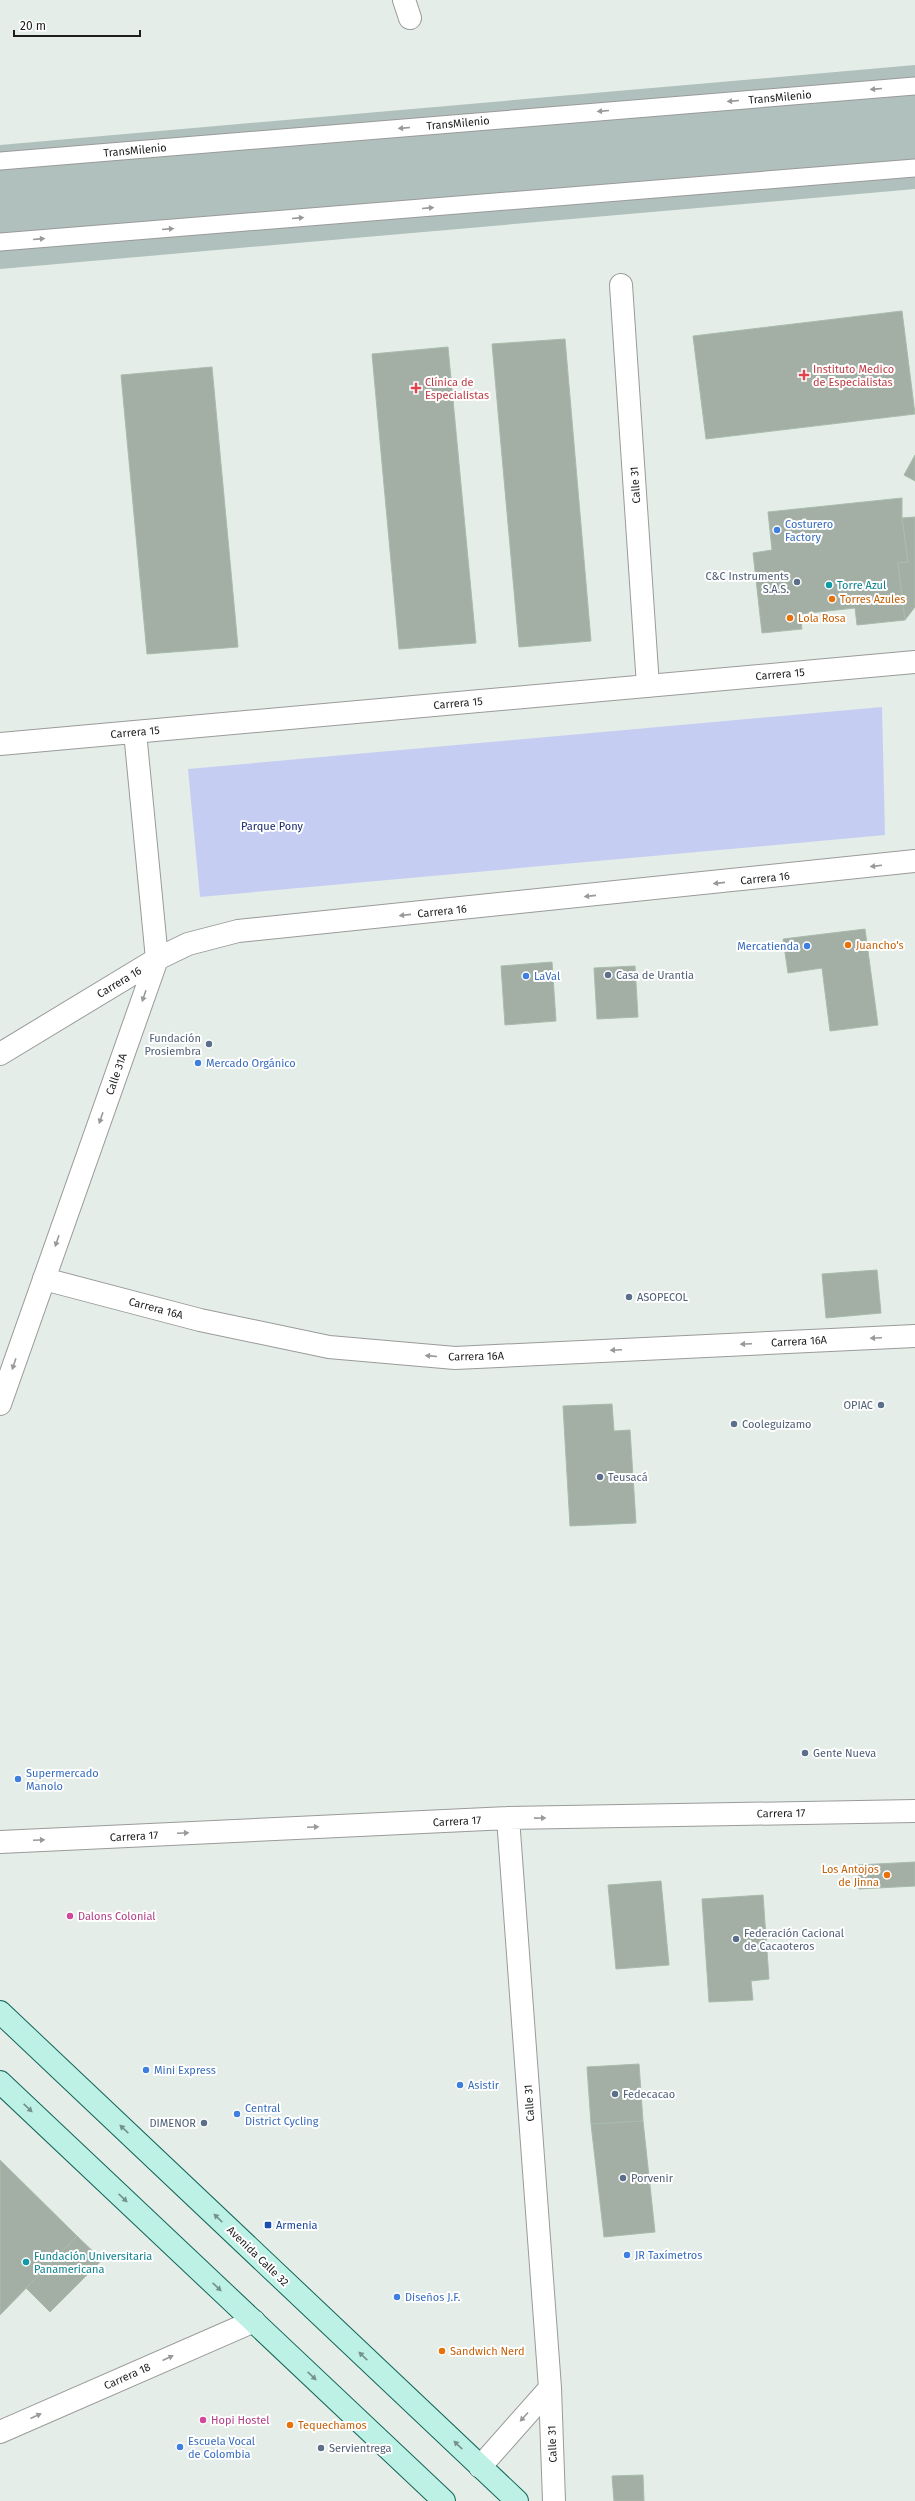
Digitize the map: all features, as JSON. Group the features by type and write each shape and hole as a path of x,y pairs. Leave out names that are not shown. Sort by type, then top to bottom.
{"main road":[{"name":"Avenida Calle 32","path":"0,2012 516,2501"},
{"path":"0,2082 444,2501"}],"street":[{"name":"Calle 31","path":"621,285 648,686"},
{"name":"Carrera 15","path":"0,744 915,662"},
{"name":"Calle 31A","path":"0,1404 157,959 135,732"},
{"name":"Carrera 16","path":"0,1054 157,959 188,944 238,931 915,861"},
{"name":"Carrera 16A","path":"44,1278 200,1320 329,1347 455,1358 915,1336"},
{"name":"Carrera 17","path":"0,1842 508,1818 915,1811"},
{"name":"Calle 31","path":"508,1818 550,2388 554,2501"},
{"name":"Carrera 18","path":"0,2432 254,2321"},
{"path":"480,2467 550,2388"}],"lane":[{"name":"TransMilenio","path":"0,161 915,86"},
{"path":"0,242 915,168"}],"shaded area":[{"path":"915,65 915,189 0,269 0,145"}],"green space":[{"name":"Parque Pony","path":"882,707 885,835 200,897 188,769"}],"building":[{"name":"Instituto Medico de Especialistas","path":"902,311 915,414 706,439 693,336"},
{"path":"565,339 591,641 519,647 492,344"},
{"path":"448,347 476,643 399,649 372,354"},
{"path":"212,367 238,647 147,654 121,375"},
{"path":"915,455 915,481 904,475"},
{"name":"Torre Azul","path":"902,498 902,518 908,562 898,563 905,620 857,625 855,608 800,614 802,629 762,633 753,553 772,550 768,512"},
{"path":"915,517 915,607 905,620 898,563 908,562 902,518"},
{"path":"865,929 878,1025 830,1031 822,968 788,973 783,939"},
{"path":"552,962 556,1021 505,1025 501,966"},
{"path":"635,966 638,1017 597,1019 594,968"},
{"path":"877,1270 881,1313 826,1318 822,1274"},
{"name":"Teusacá","path":"612,1404 614,1431 630,1430 636,1523 570,1526 563,1406"},
{"name":"Los Antojos de Jinna","path":"915,1862 915,1886 859,1889 858,1865"},
{"path":"661,1881 669,1965 616,1969 608,1885"},
{"name":"Federación Cacional de Cacaoteros","path":"763,1895 769,1979 751,1981 753,2000 709,2002 702,1899"},
{"name":"Fedecacao","path":"639,2064 643,2121 591,2124 587,2067"},
{"name":"Porvenir","path":"643,2121 655,2232 604,2237 591,2124"},
{"name":"Fundación Universitaria Panamericana","path":"0,2160 77,2236 0,2315"},
{"path":"77,2236 102,2260 50,2312 26,2288"},
{"path":"643,2475 644,2501 614,2501 612,2476"}],"place":[{"name":"Instituto Medico de Especialistas","path":"804,375"},
{"name":"Clínica de Especialistas","path":"416,388"},
{"name":"Costurero Factory","path":"777,530"},
{"name":"C&C Instruments S.A.S.","path":"797,582"},
{"name":"Torre Azul","path":"829,585"},
{"name":"Torres Azules","path":"832,599"},
{"name":"Lola Rosa","path":"790,618"},
{"name":"Juancho's","path":"848,945"},
{"name":"Mercatienda","path":"807,946"},
{"name":"Casa de Urantia","path":"608,975"},
{"name":"LaVal","path":"526,976"},
{"name":"Fundación Prosiembra","path":"209,1044"},
{"name":"Mercado Orgánico","path":"198,1063"},
{"name":"ASOPECOL","path":"629,1297"},
{"name":"OPIAC","path":"881,1405"},
{"name":"Cooleguizamo","path":"734,1424"},
{"name":"Teusacá","path":"600,1477"},
{"name":"Gente Nueva","path":"805,1753"},
{"name":"Supermercado Manolo","path":"18,1779"},
{"name":"Los Antojos de Jinna","path":"887,1875"},
{"name":"Dalons Colonial","path":"70,1916"},
{"name":"Federación Cacional de Cacaoteros","path":"736,1939"},
{"name":"Mini Express","path":"146,2070"},
{"name":"Asistir","path":"460,2085"},
{"name":"Fedecacao","path":"615,2094"},
{"name":"Central District Cycling","path":"237,2114"},
{"name":"DIMENOR","path":"204,2123"},
{"name":"Porvenir","path":"623,2178"},
{"name":"Armenia","path":"268,2225"},
{"name":"JR Taxímetros","path":"627,2255"},
{"name":"Fundación Universitaria Panamericana","path":"26,2262"},
{"name":"Diseños J.F.","path":"397,2297"},
{"name":"Sandwich Nerd","path":"442,2351"},
{"name":"Hopi Hostel","path":"203,2420"},
{"name":"Tequechamos","path":"290,2425"},
{"name":"Escuela Vocal de Colombia","path":"180,2447"},
{"name":"Servientrega","path":"321,2448"}]}
